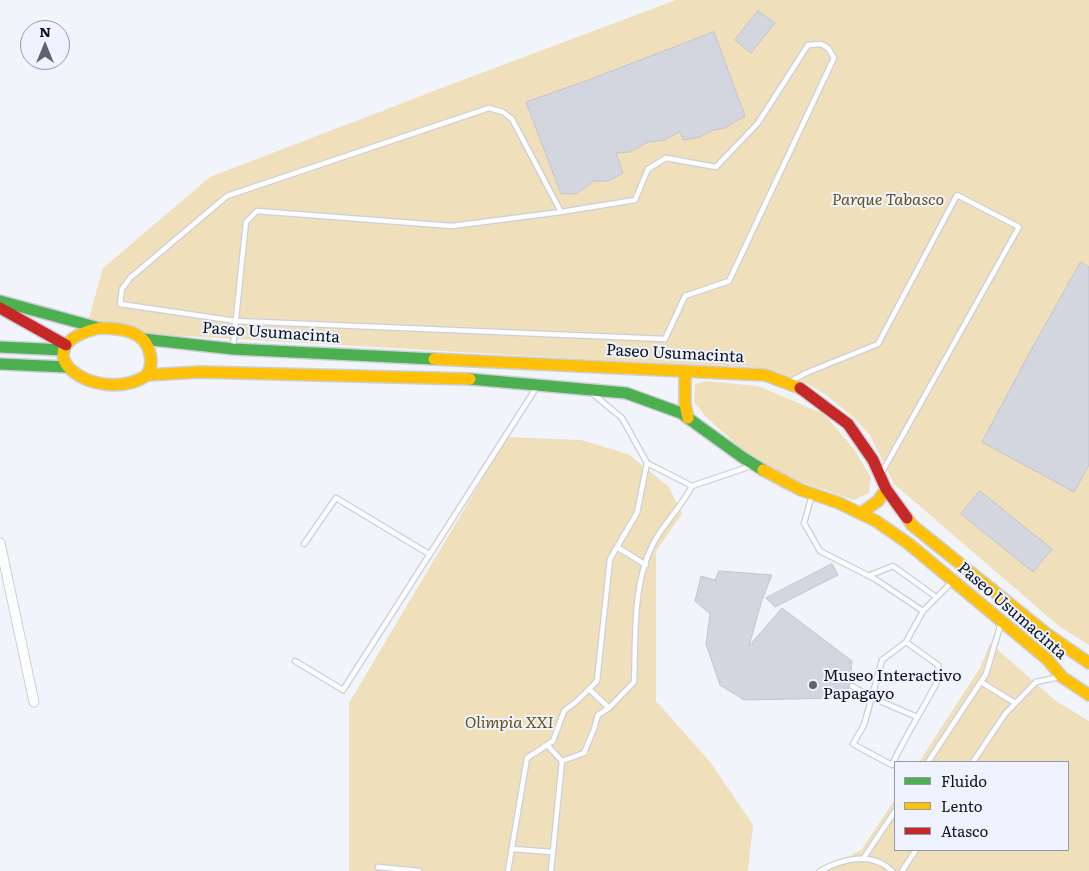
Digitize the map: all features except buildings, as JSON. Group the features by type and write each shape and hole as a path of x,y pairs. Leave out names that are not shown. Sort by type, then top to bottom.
{"main road":[{"path":"0,301 99,328 115,328 143,339 148,346 151,359 147,375 121,384 89,382 66,367 62,357 65,348 76,336 99,328"},
{"path":"0,308 65,348"},
{"name":"Paseo Usumacinta","path":"143,339 233,349 765,375 798,386 848,424 873,460 886,489 912,525 1047,634 1089,663"},
{"path":"0,347 65,348"},
{"path":"0,364 66,367"},
{"path":"685,371 685,404 688,418"},
{"name":"Paseo Usumacinta","path":"147,375 200,372 484,380 626,393 681,413 755,465 801,490 861,513 909,544 1047,659 1062,677 1089,695"},
{"path":"861,513 878,501 886,489"}],"street":[{"path":"0,543 34,702"}],"lane":[{"path":"233,349 236,321 246,222 258,211 452,226 561,212 635,200 648,169 666,158 716,167 758,123 808,45 821,44 828,48 834,58 728,281 685,296 665,340 236,321 120,304 122,289 130,278 227,196 489,108 504,112 512,119 561,212"},
{"path":"789,383 806,373 878,344 956,194 1019,227 880,475"},
{"path":"295,661 344,690 538,385"},
{"path":"588,389 622,418 647,463 692,486"},
{"path":"508,871 527,758 553,741 564,711 597,681 610,559 637,513 647,463"},
{"path":"562,761 584,753 598,715 608,708 634,682 639,584 653,544 685,500 692,486 755,465"},
{"path":"812,494 804,524 820,551 868,576 923,611"},
{"path":"304,544 336,498 430,554"},
{"path":"617,547 646,565"},
{"path":"868,576 893,566 936,597"},
{"path":"894,761 892,765 853,744 864,725 882,660 906,642 923,611 954,581"},
{"path":"929,761 986,674 1002,621"},
{"path":"894,761 917,716 932,694 941,674 938,665 906,642"},
{"path":"974,761 1005,714 1036,682 1062,677"},
{"path":"981,682 1015,703"},
{"path":"852,686 873,698 917,716"},
{"path":"589,689 608,708"},
{"path":"547,745 562,761 551,871"},
{"path":"863,859 894,812"},
{"path":"512,850 553,852"},
{"path":"902,871 915,851"},
{"path":"820,871 836,862 854,858 872,860 892,871"},
{"path":"378,867 419,871"}],"green space":[{"name":"Parque Tabasco","path":"676,0 1089,0 1089,645 1060,627 894,484 870,435 853,417 826,395 800,379 753,367 633,362 151,334 89,318 103,268 210,177"},
{"path":"706,381 758,386 824,414 854,449 871,478 869,493 854,500 789,478 744,451 705,416 694,402 695,384"},
{"name":"Olimpia XXI","path":"507,437 581,440 628,454 669,487 682,514 656,551 656,701 711,763 753,825 748,871 349,871 349,703"},
{"path":"990,643 1056,701 1089,721 1089,871 826,871 862,849 894,801 894,851 1069,851 1069,761 920,761 980,668"}],"traffic: fast":[{"path":"0,301 99,328"},
{"path":"143,339 233,349 434,359"},
{"path":"0,347 64,350"},
{"path":"0,364 66,367"},
{"path":"470,379 626,393 681,413 763,470"}],"traffic: slow":[{"path":"99,328 123,330 137,335 143,340 151,360 146,376 126,384 106,384 87,380 73,371 64,360 64,348 75,337 99,328"},
{"path":"434,359 765,375 800,388"},
{"path":"685,371 685,404 688,418"},
{"path":"147,375 200,372 470,379"},
{"path":"763,470 801,490 839,503 876,521 909,544 1047,659 1062,677 1089,695"},
{"path":"861,513 878,501 886,489"},
{"path":"907,518 912,525 1047,634 1089,663"}],"traffic: jam":[{"path":"0,308 66,345"},
{"path":"800,388 848,424 873,460 886,489 907,518"}],"place":[{"name":"Museo Interactivo Papagayo","path":"813,685"}]}
